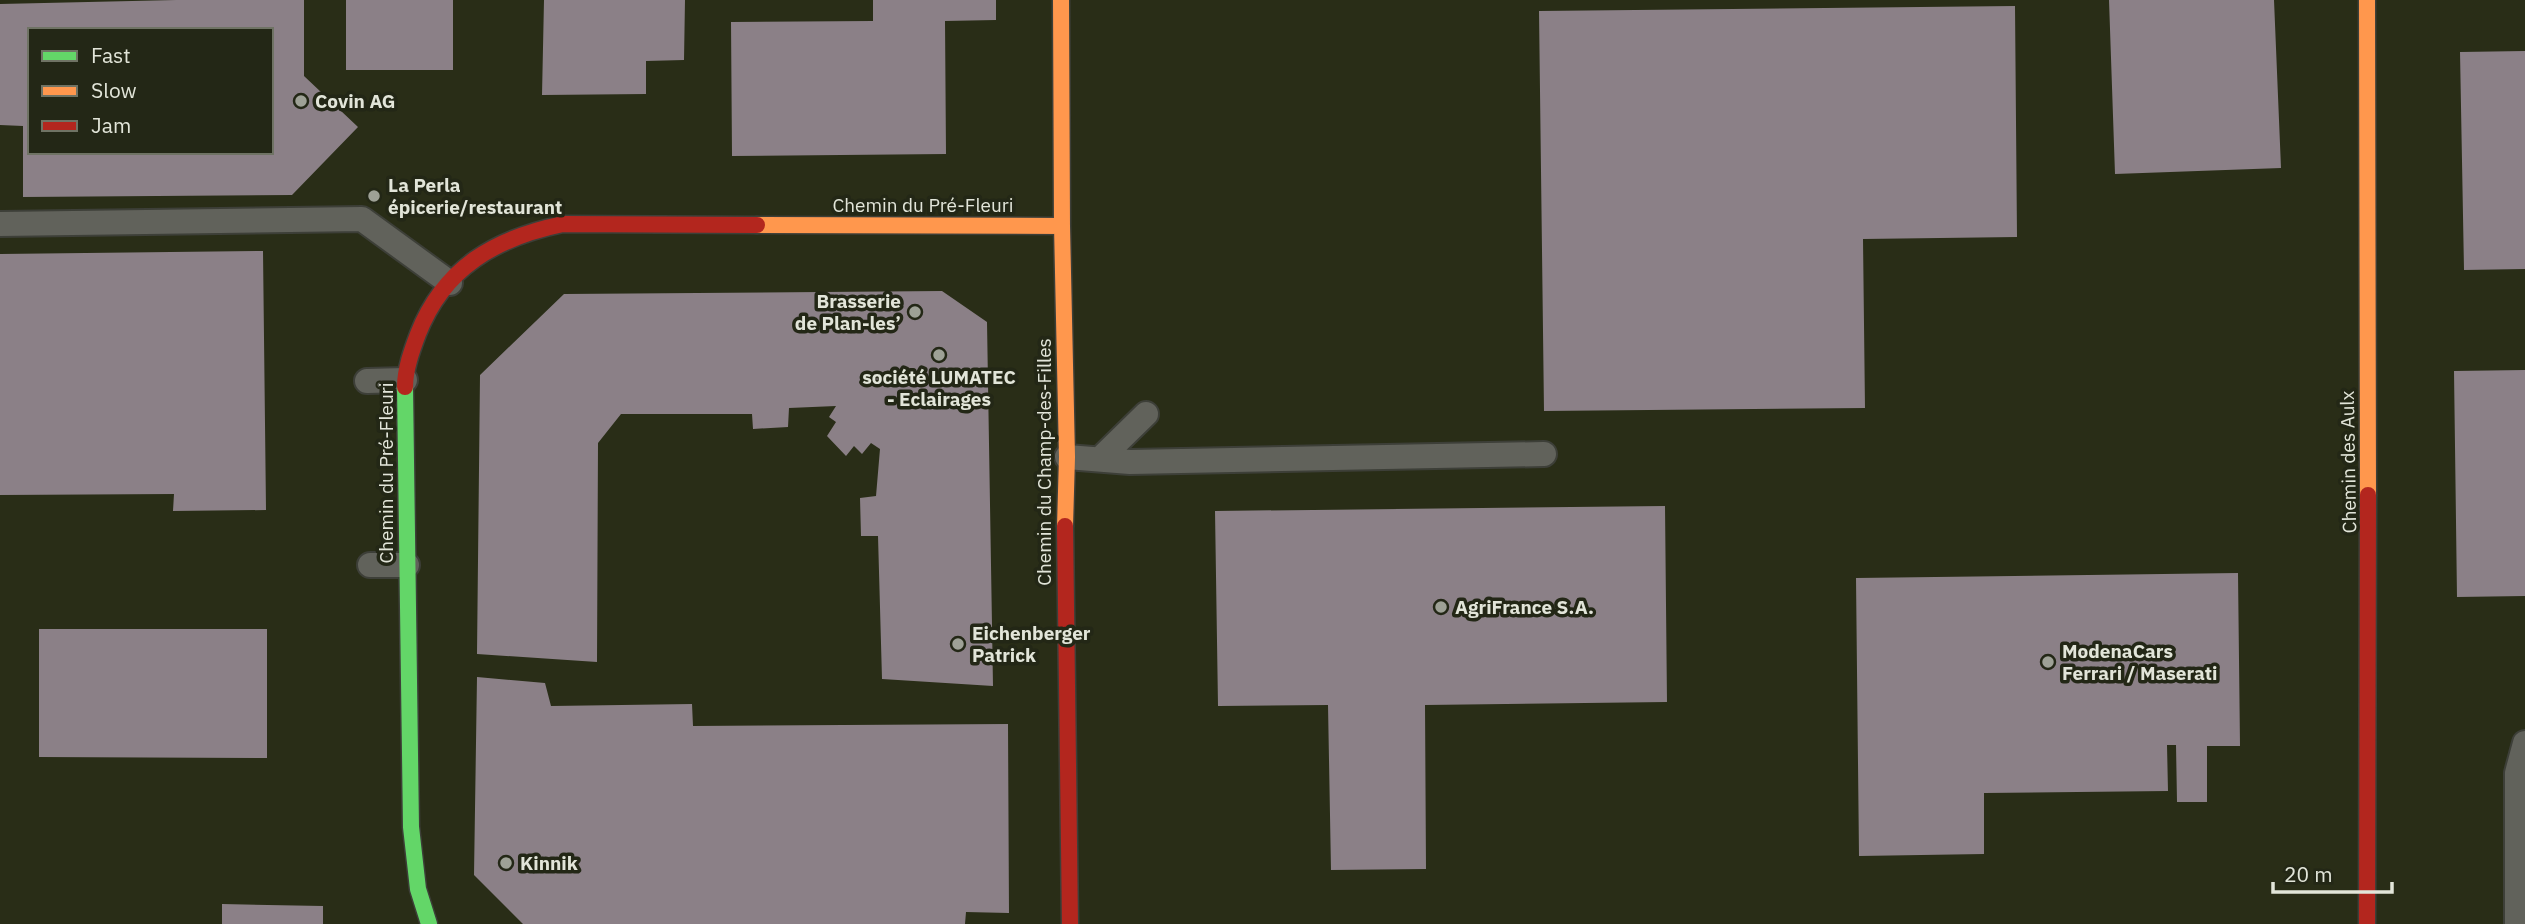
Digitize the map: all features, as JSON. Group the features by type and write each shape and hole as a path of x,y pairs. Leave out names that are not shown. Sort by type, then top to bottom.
{"street":[{"name":"Chemin du Champ-des-Filles","path":"1061,0 1070,924"},
{"name":"Chemin des Aulx","path":"2367,0 2370,581 2367,924"},
{"name":"Chemin du Pré-Fleuri","path":"429,924 415,880 411,827 405,380 410,351 420,325 431,304 459,272 495,244 539,228 563,225 1062,226"}],"lane":[{"path":"0,224 362,219 450,283"},
{"path":"367,381 405,380"},
{"path":"1101,458 1146,414"},
{"path":"1067,457 1130,462 1544,454"},
{"path":"370,565 407,565"},
{"path":"2517,924 2517,773 2525,743"}],"shaded area":[{"path":"0,0 2525,0 2525,924 0,924"}],"building":[{"name":"Covin AG","path":"304,0 304,76 358,127 292,195 23,197 23,126 0,125 0,4"},
{"path":"346,0 453,0 453,70 346,70"},
{"path":"544,0 685,0 684,60 646,61 646,94 542,95"},
{"path":"873,0 996,0 996,20 945,21 946,154 732,156 731,22 873,21"},
{"path":"2109,0 2274,0 2281,168 2115,174"},
{"path":"2015,6 2017,237 1863,239 1865,408 1544,411 1539,11"},
{"path":"2525,51 2525,269 2464,270 2460,52"},
{"path":"263,251 266,510 173,511 174,494 0,495 0,254"},
{"path":"942,291 987,322 993,686 882,679 878,536 861,536 860,498 876,496 880,449 871,443 862,454 854,446 846,456 827,436 836,422 829,417 836,406 789,408 788,427 753,429 752,414 621,414 598,443 597,662 477,654 480,375 564,294"},
{"path":"2525,370 2525,596 2457,597 2454,371"},
{"name":"AgriFrance S.A.","path":"1665,506 1667,702 1425,705 1426,869 1331,870 1328,705 1218,706 1215,511"},
{"name":"ModenaCars Ferrari / Maserati","path":"2238,573 2240,746 2207,746 2207,802 2177,802 2176,745 2167,745 2168,791 1984,793 1984,854 1859,856 1856,578"},
{"path":"39,629 267,629 267,758 39,757"},
{"path":"477,677 545,683 551,706 692,704 693,726 1008,724 1009,913 966,912 965,924 523,924 474,875"},
{"path":"222,904 323,906 323,924 222,924"}],"traffic: fast":[{"path":"405,387 411,827 418,889 429,924"}],"traffic: slow":[{"path":"1061,0 1067,457 1065,526"},
{"path":"2367,0 2368,495"},
{"path":"757,225 1062,226"}],"traffic: jam":[{"path":"405,387 411,353 429,311 458,273 495,247 563,224 757,225"},
{"path":"2367,924 2368,495"},
{"path":"1065,526 1070,924"}],"place":[{"name":"Covin AG","path":"301,101"},
{"name":"La Perla épicerie/restaurant","path":"374,196"},
{"name":"Brasserie de Plan-les’","path":"915,312"},
{"name":"société LUMATEC - Eclairages","path":"939,355"},
{"name":"AgriFrance S.A.","path":"1441,607"},
{"name":"Eichenberger Patrick","path":"958,644"},
{"name":"ModenaCars Ferrari / Maserati","path":"2048,662"},
{"name":"Kinnik","path":"506,863"}]}
